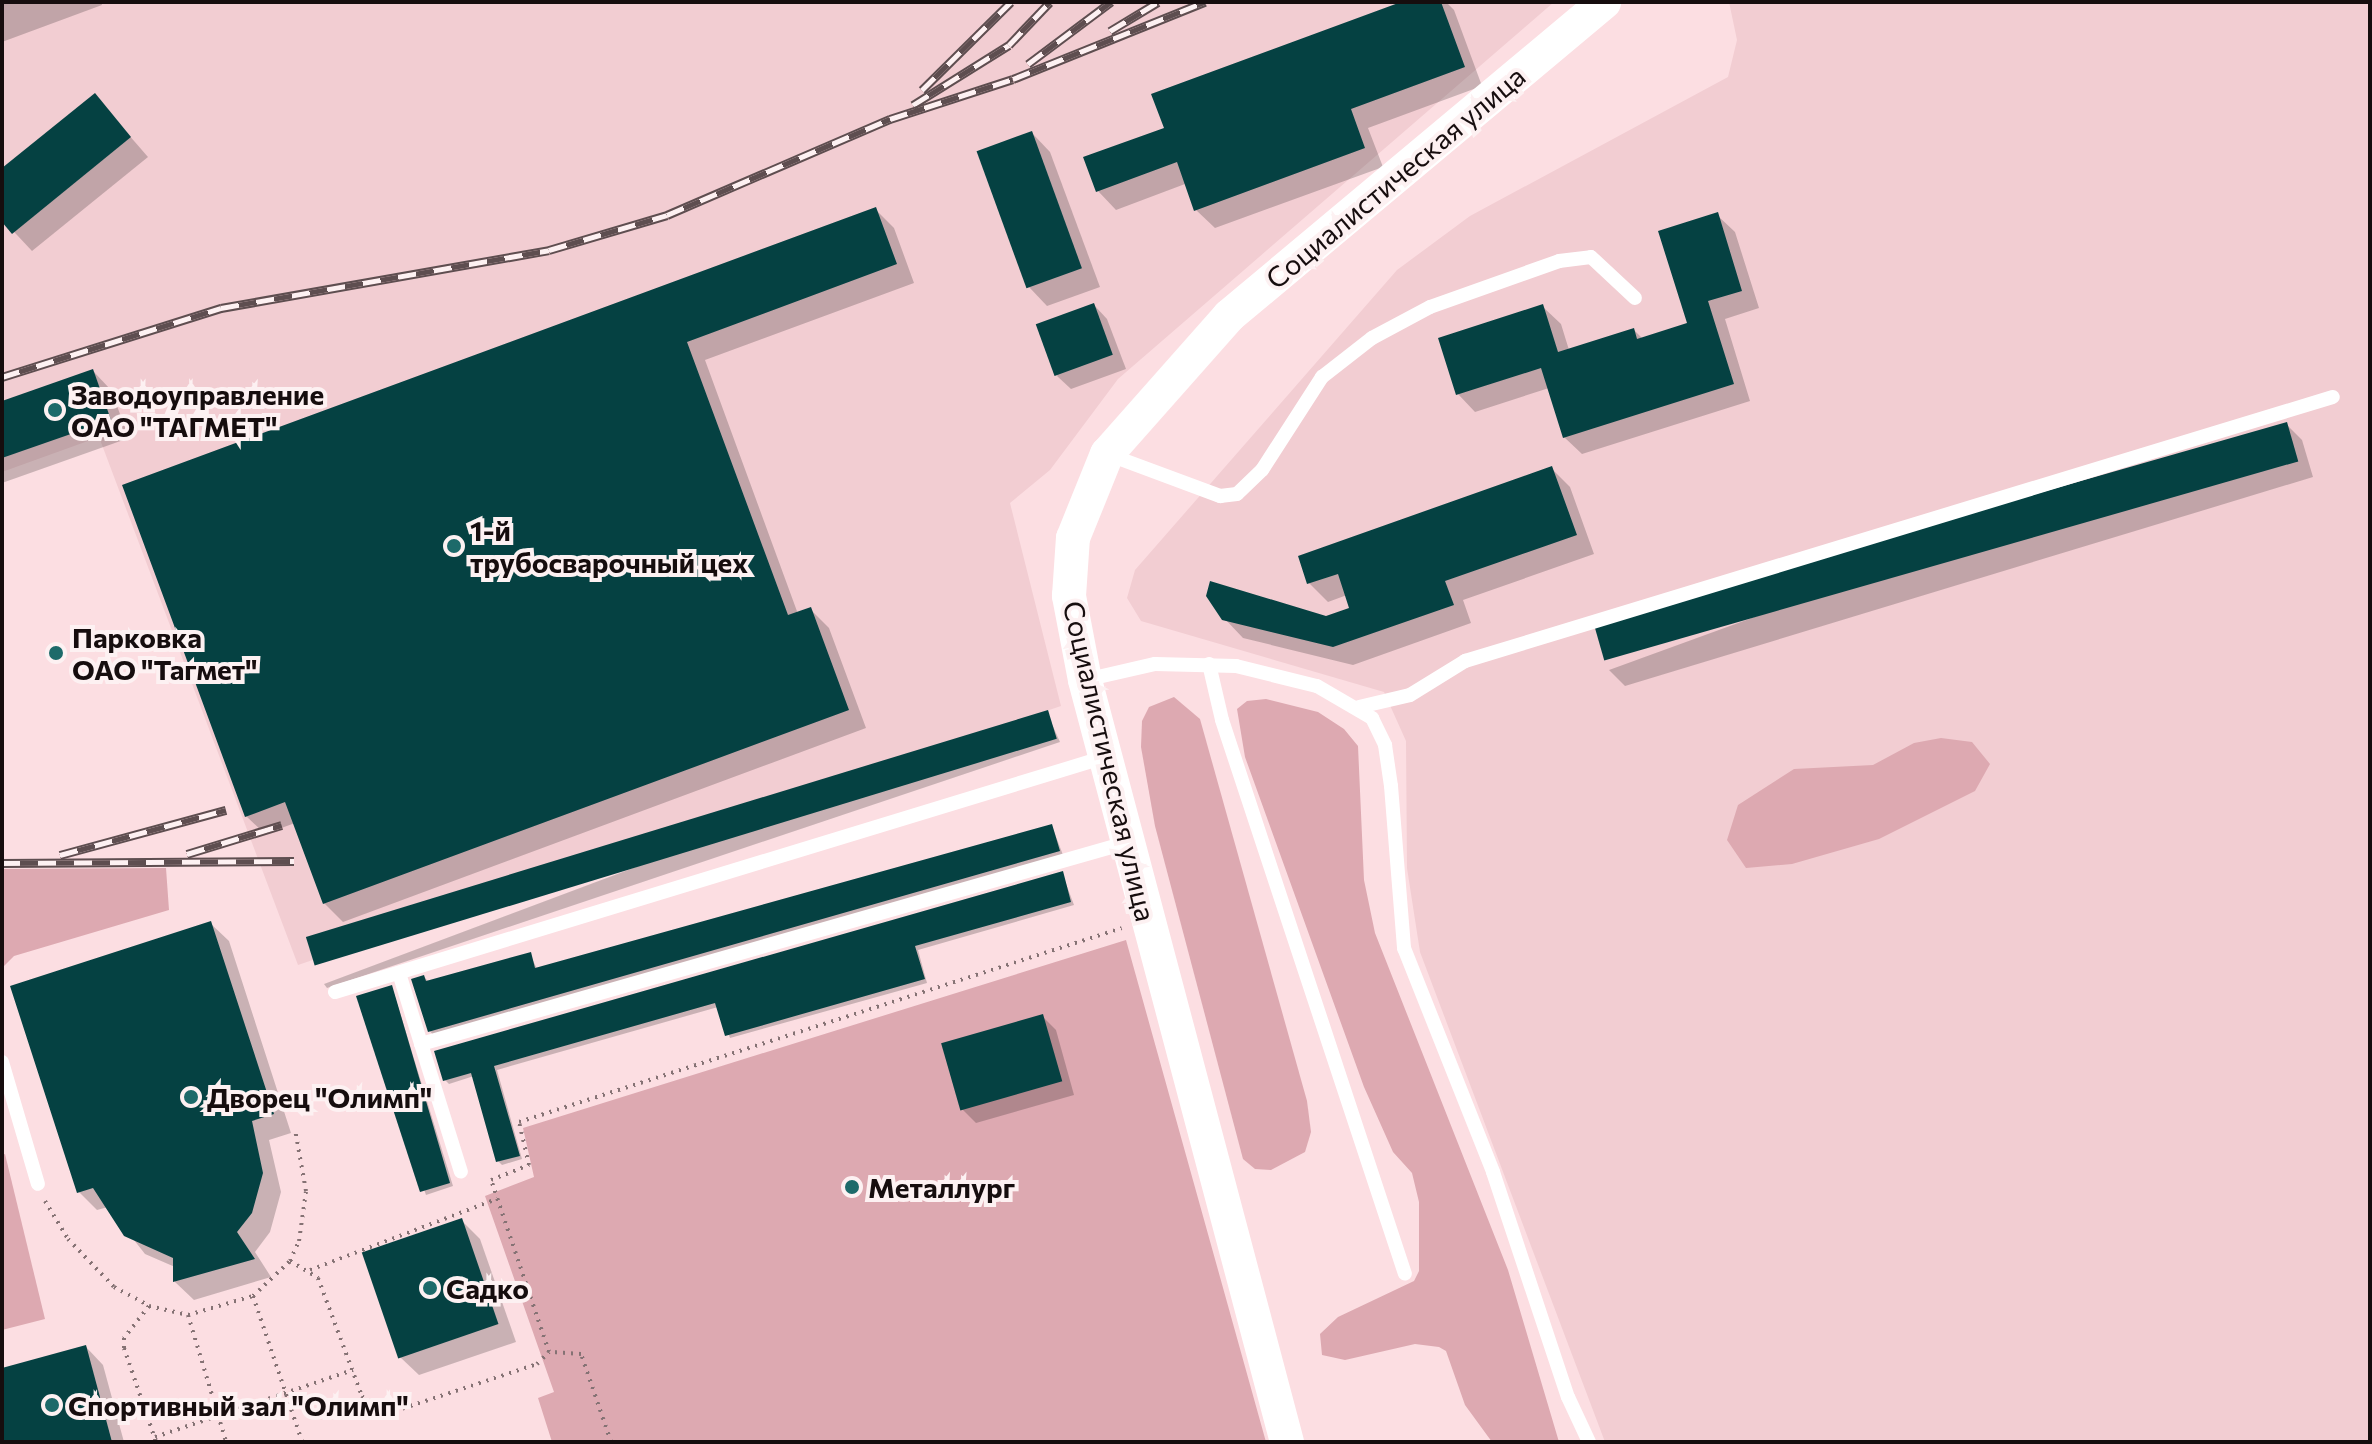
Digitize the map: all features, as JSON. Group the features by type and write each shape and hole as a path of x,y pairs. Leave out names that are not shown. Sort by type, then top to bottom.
{"street":[{"name":"Социалистическая улица","path":"1287,1442 1085,680 1068,567 1081,513 1107,454 1229,316 1604,2"}],"lane":[{"path":"1107,454 1220,496 1237,494 1262,470 1322,377 1372,338 1430,307 1559,261 1591,257 1635,298"},
{"path":"1359,707 1410,695 1450,668 1480,657 2333,397"},
{"path":"1085,680 1155,664 1209,664 1317,686 1359,707 1372,718 1385,745 1404,948 1493,1172 1568,1397 1589,1442"},
{"path":"1209,664 1222,720 1405,1274"},
{"path":"335,992 1105,756"},
{"path":"421,1044 1122,844"},
{"path":"399,973 461,1172"},
{"path":"2,1062 9,1110 38,1184"}],"path":[{"path":"549,1352 491,1180 529,1165 519,1122 1147,920"},
{"path":"38,1184 49,1210 89,1263 122,1292 149,1306 188,1315 253,1296 274,1282 290,1261 299,1241 306,1191 295,1129"},
{"path":"310,1270 497,1199"},
{"path":"290,1261 310,1270 354,1370 362,1396 380,1416 537,1364 549,1352 581,1354 611,1442"},
{"path":"253,1296 302,1442"},
{"path":"149,1306 124,1338 155,1440 354,1370"},
{"path":"188,1315 226,1442"}],"shaded area":[{"path":"2,2 1554,2 1118,379 1050,470 1010,503 1061,706 298,965 99,437 2,472"},
{"path":"1729,2 2370,2 2370,1442 1605,1442 1420,952 1407,868 1406,741 1384,692 1141,621 1127,598 1135,570 1397,270 1470,216 1728,77 1737,40"},
{"path":"1174,697 1200,719 1307,1101 1311,1132 1305,1152 1271,1170 1255,1169 1243,1159 1155,826 1141,747 1142,721 1149,707"},
{"path":"1266,699 1318,712 1344,729 1358,746 1364,880 1375,933 1508,1270 1559,1442 1492,1442 1465,1405 1446,1351 1439,1347 1415,1344 1345,1360 1322,1355 1320,1334 1338,1317 1414,1281 1419,1271 1419,1202 1412,1173 1393,1152 1364,1087 1245,757 1237,709 1247,701"},
{"path":"1941,738 1972,742 1990,764 1975,791 1879,839 1792,864 1746,868 1727,840 1738,805 1794,769 1873,765 1914,743"},
{"path":"166,868 169,910 14,956 2,968 2,869"},
{"name":"Металлург","path":"1126,940 1266,1442 552,1442 538,1398 554,1392 485,1196 534,1177 523,1128"},
{"path":"5,1154 45,1319 2,1330 2,1155"}],"building":[{"path":"1401,2 1441,2 1465,67 1351,109 1365,148 1194,211 1177,162 1096,192 1083,157 1164,128 1151,94"},
{"path":"95,93 131,137 12,234 2,222 2,168"},
{"path":"1032,131 1082,268 1026,288 977,151"},
{"name":"1-й трубосварочный цех","path":"876,207 897,264 687,342 788,615 811,607 849,710 323,904 285,802 245,817 122,485"},
{"path":"1718,212 1742,291 1708,301 1734,384 1563,438 1541,368 1456,395 1438,338 1543,304 1558,352 1634,328 1637,339 1687,323 1658,231"},
{"path":"1094,303 1113,355 1055,376 1036,324"},
{"name":"Заводоуправление ОАО \"ТАГМЕТ\"","path":"93,369 111,420 2,458 2,401"},
{"path":"2287,422 2298,461 1604,660 1593,621"},
{"path":"1552,466 1577,535 1445,581 1454,605 1333,647 1222,620 1206,596 1210,581 1326,616 1349,608 1338,574 1307,584 1298,556"},
{"path":"1048,710 1057,739 315,966 306,937"},
{"path":"1052,824 1060,851 428,1032 411,979 424,975 426,981 531,952 535,968"},
{"path":"1063,871 1071,902 915,946 925,979 725,1036 715,1003 494,1066 520,1156 496,1162 471,1073 443,1081 434,1051"},
{"name":"Дворец \"Олимп\"","path":"211,921 274,1114 252,1121 263,1173 252,1213 237,1232 255,1259 173,1282 173,1258 124,1236 93,1188 77,1193 10,986"},
{"path":"392,985 450,1183 420,1192 356,996"},
{"path":"1043,1014 1062,1081 960,1111 941,1043"},
{"name":"Садко","path":"462,1218 498,1324 398,1358 362,1253"},
{"name":"Спортивный зал \"Олимп\"","path":"86,1345 112,1442 2,1442 2,1368"}],"railway":[{"path":"922,90 1011,2"},
{"path":"913,105 1009,45 1050,2"},
{"path":"1028,64 1111,2"},
{"path":"1110,31 1158,2"},
{"path":"2,377 221,308 549,250 667,215 890,119 1013,79 1205,2"},
{"path":"60,855 226,810"},
{"path":"187,854 282,825"},
{"path":"2,863 294,861"}],"place":[{"name":"Заводоуправление ОАО \"ТАГМЕТ\"","path":"55,410"},
{"name":"1-й трубосварочный цех","path":"454,546"},
{"name":"Парковка ОАО \"Тагмет\"","path":"56,653"},
{"name":"Дворец \"Олимп\"","path":"191,1097"},
{"name":"Металлург","path":"852,1187"},
{"name":"Садко","path":"430,1288"},
{"name":"Спортивный зал \"Олимп\"","path":"52,1405"}]}
